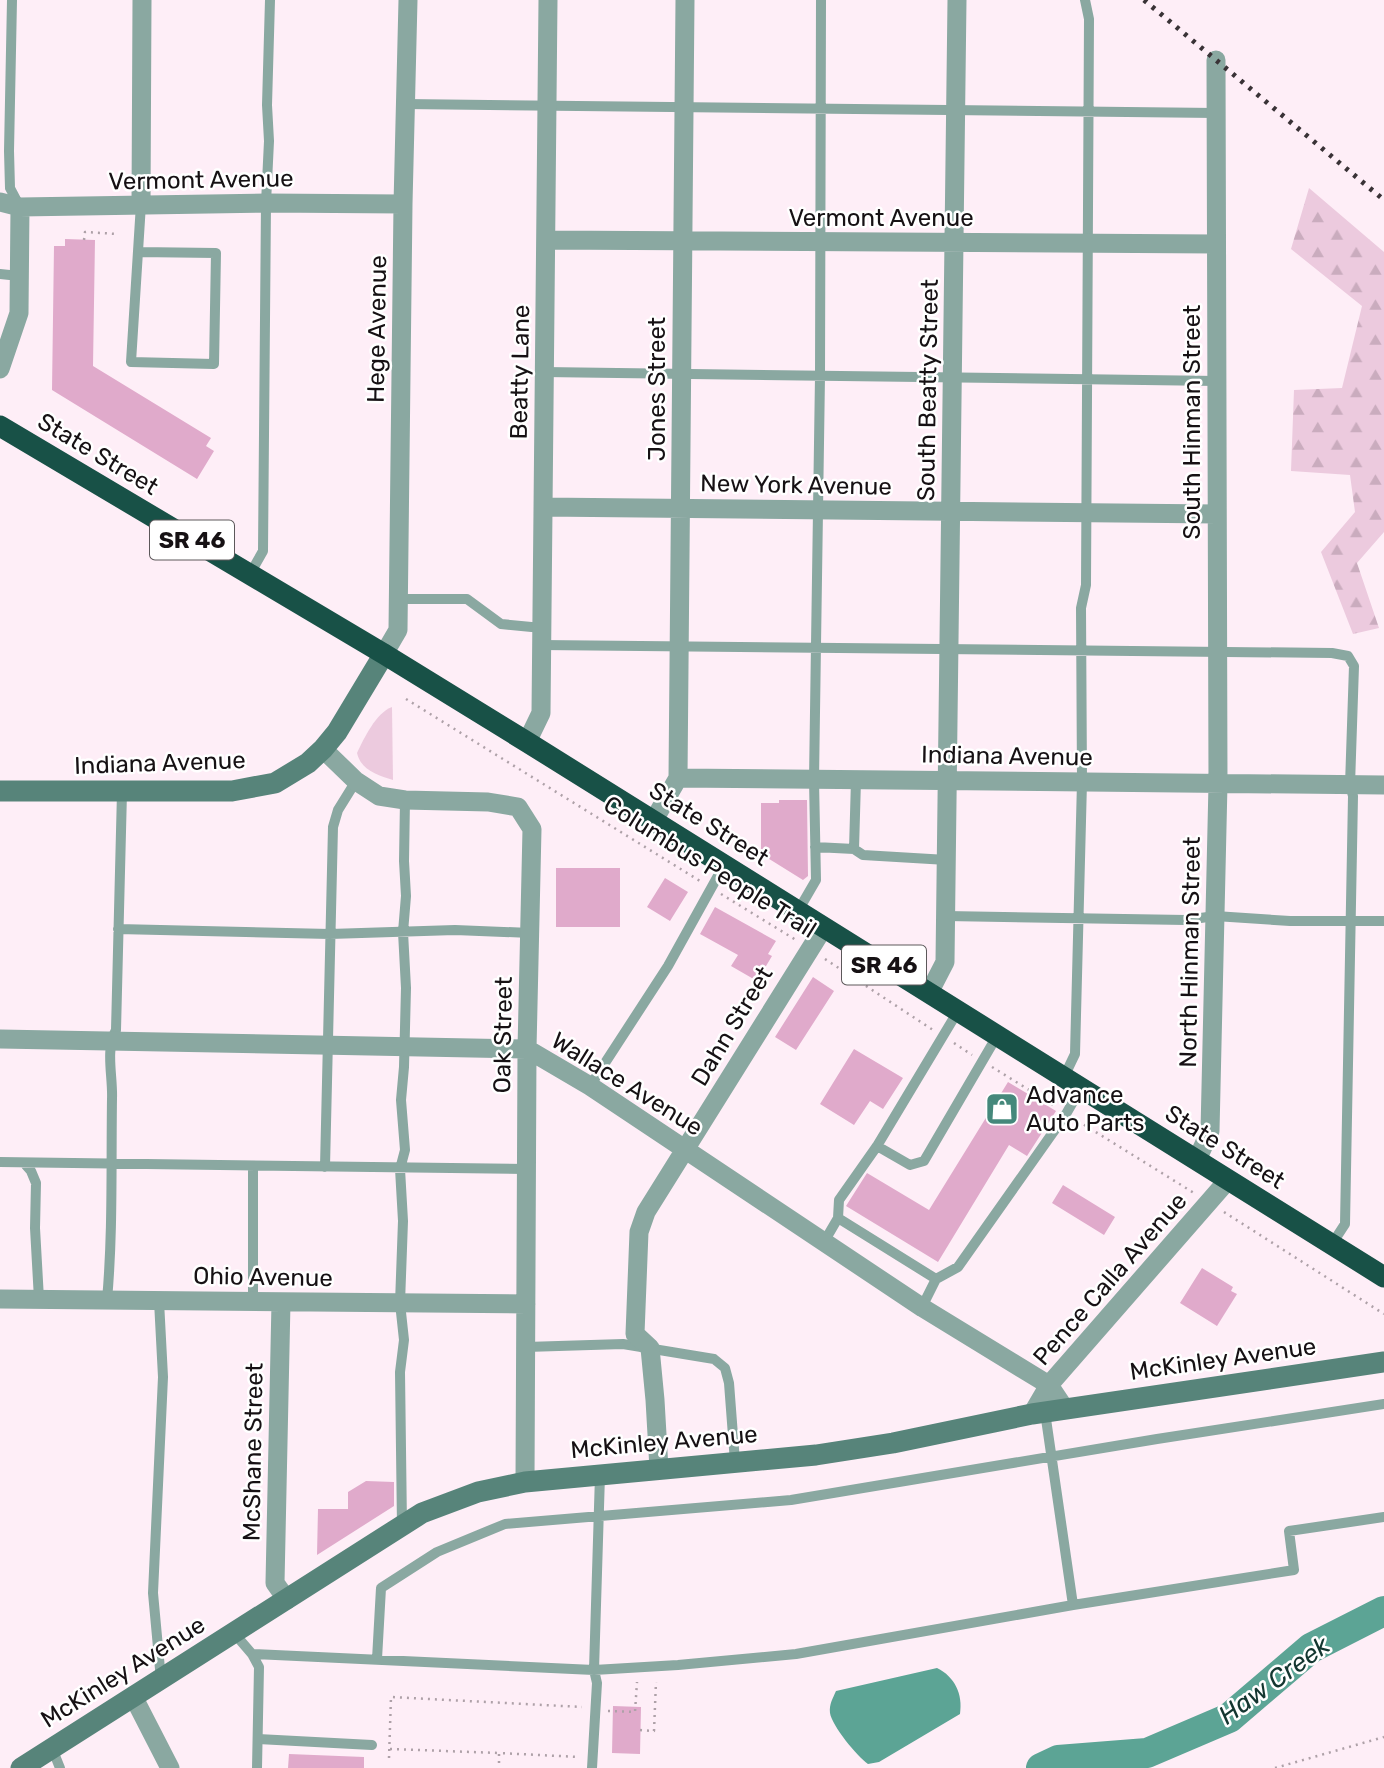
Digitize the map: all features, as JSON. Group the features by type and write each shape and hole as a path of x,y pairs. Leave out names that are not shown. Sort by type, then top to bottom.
{"highway":[{"name":"State Street","path":"0,426 384,654 654,820 1384,1277"}],"street":[{"path":"141,204 142,0"},
{"name":"Hege Avenue","path":"384,654 398,630 408,0"},
{"name":"Beatty Lane","path":"527,742 541,713 548,0"},
{"name":"Jones Street","path":"678,778 685,0"},
{"name":"South Beatty Street","path":"929,993 945,962 957,0"},
{"name":"South Hinman Street","path":"1216,60 1217,784"},
{"name":"Vermont Avenue","path":"0,202 20,208 141,204 403,204"},
{"path":"0,369 19,313 10,275 20,208"},
{"name":"Vermont Avenue","path":"546,240 1216,244"},
{"name":"New York Avenue","path":"543,507 1217,514"},
{"name":"Indiana Avenue","path":"0,791 232,792 275,783 308,763 323,749 337,732 384,654"},
{"name":"Oak Street","path":"323,749 356,781 379,796 405,800 488,802 518,807 532,829 527,1049 525,1482"},
{"path":"654,820 678,778"},
{"name":"Indiana Avenue","path":"678,778 1384,785"},
{"name":"North Hinman Street","path":"1197,1160 1210,1131 1217,784"},
{"name":"Dahn Street","path":"659,1469 650,1348 635,1334 639,1232 646,1212 808,948 824,927"},
{"name":"Wallace Avenue","path":"0,1039 527,1049 590,1086 922,1307 1049,1385 1047,1411"},
{"name":"Pence Calla Avenue","path":"1047,1411 1049,1385 1228,1180"},
{"name":"Ohio Avenue","path":"0,1299 526,1304"},
{"name":"McShane Street","path":"281,1302 275,1583 287,1600"},
{"name":"McKinley Avenue","path":"21,1768 56,1758 134,1698 422,1513 478,1492 525,1482 816,1455 893,1443 1047,1411 1384,1362"},
{"path":"134,1698 170,1768"}],"lane":[{"path":"12,0 10,188 20,208"},
{"path":"250,574 263,551 271,0"},
{"path":"798,911 816,880 814,780 820,376 821,0"},
{"path":"922,1307 936,1279 958,1267 1066,1114 1072,1082 1082,782 1082,608 1086,585 1089,19 1086,0"},
{"path":"405,104 1216,113"},
{"path":"138,252 216,253 214,364 131,362 141,204"},
{"path":"544,372 1217,381"},
{"path":"398,599 467,599 500,624 541,637 679,647 1332,653 1348,656 1354,666 1345,1224 1332,1244"},
{"path":"854,849 856,780"},
{"path":"325,1167 333,827 338,810 356,781"},
{"path":"107,1300 112,1095 110,1041 116,1030 122,792"},
{"path":"402,1526 400,1372 404,1340 400,1303 404,1221 400,1169 405,1150 401,1100 406,988 403,932 406,896 405,800"},
{"path":"815,848 854,849 863,855 947,860"},
{"path":"590,1086 667,966 725,864"},
{"path":"946,916 1186,919 1215,916 1290,921 1384,921"},
{"path":"118,929 330,934 454,930 530,933"},
{"path":"824,1242 838,1218 839,1200 877,1146 958,1011"},
{"path":"877,1146 910,1165 924,1161 998,1035"},
{"path":"0,1162 526,1169"},
{"path":"24,1163 31,1171 36,1184 35,1228 39,1299"},
{"path":"253,1166 253,1302"},
{"path":"838,1218 936,1279"},
{"path":"159,1301 163,1377 153,1593 161,1680"},
{"path":"526,1347 622,1344 714,1359 725,1368 735,1462"},
{"path":"377,1659 381,1588 437,1552 505,1524 792,1500 1384,1404"},
{"path":"1047,1411 1073,1605"},
{"path":"592,1763 597,1681 594,1670 600,1474"},
{"path":"252,1654 594,1670 796,1654 1073,1605 1294,1570 1289,1531 1384,1517"},
{"path":"233,1633 252,1654 259,1667 257,1768"},
{"path":"258,1739 372,1745"}],"path":[{"path":"84,240 85,232 117,234"},
{"name":"Columbus People Trail","path":"406,699 808,948 943,1037 1384,1314"},
{"path":"389,1758 391,1697 635,1712 637,1682"},
{"path":"640,1730 654,1731 656,1682"},
{"path":"1275,1768 1384,1737"},
{"path":"389,1749 499,1754 592,1763"},
{"path":"499,1754 499,1763"}],"green space":[{"path":"1309,188 1384,252 1384,532 1357,563 1379,628 1353,634 1321,552 1355,512 1350,475 1291,471 1294,390 1342,388 1362,306 1291,249"},
{"path":"392,707 393,780 366,768 357,753 376,720"}],"shaded area":[{"path":"937,1668 949,1676 959,1693 960,1714 879,1762 868,1764 846,1740 832,1719 830,1707 836,1691"}],"building":[{"path":"65,239 95,240 93,366 211,438 206,446 214,451 197,479 52,390 54,246 65,246"},
{"path":"779,800 807,800 808,876 803,880 761,854 761,803 779,803"},
{"path":"556,868 620,868 620,927 556,927"},
{"path":"665,878 688,892 670,921 647,907"},
{"path":"715,907 776,941 768,954 772,956 757,981 731,966 738,955 700,934"},
{"path":"813,977 834,991 796,1050 775,1037"},
{"path":"854,1049 903,1078 883,1109 870,1101 854,1125 820,1104"},
{"path":"1008,1082 1056,1111 1027,1156 1009,1145 938,1262 846,1206 867,1173 929,1210"},
{"path":"1063,1185 1115,1217 1104,1235 1052,1203"},
{"path":"1202,1268 1233,1287 1231,1291 1237,1294 1217,1326 1180,1303"},
{"path":"366,1481 394,1482 394,1506 317,1555 318,1509 348,1509 348,1492"},
{"path":"613,1706 641,1707 640,1754 612,1753"},
{"path":"289,1754 364,1757 364,1768 288,1768"}],"waterway":[{"name":"Haw Creek","path":"1041,1768 1058,1760 1147,1753 1229,1718 1311,1648 1384,1611"}],"railway":[{"path":"1144,0 1384,200"}],"place":[{"name":"Advance Auto Parts","path":"1002,1109"}]}
